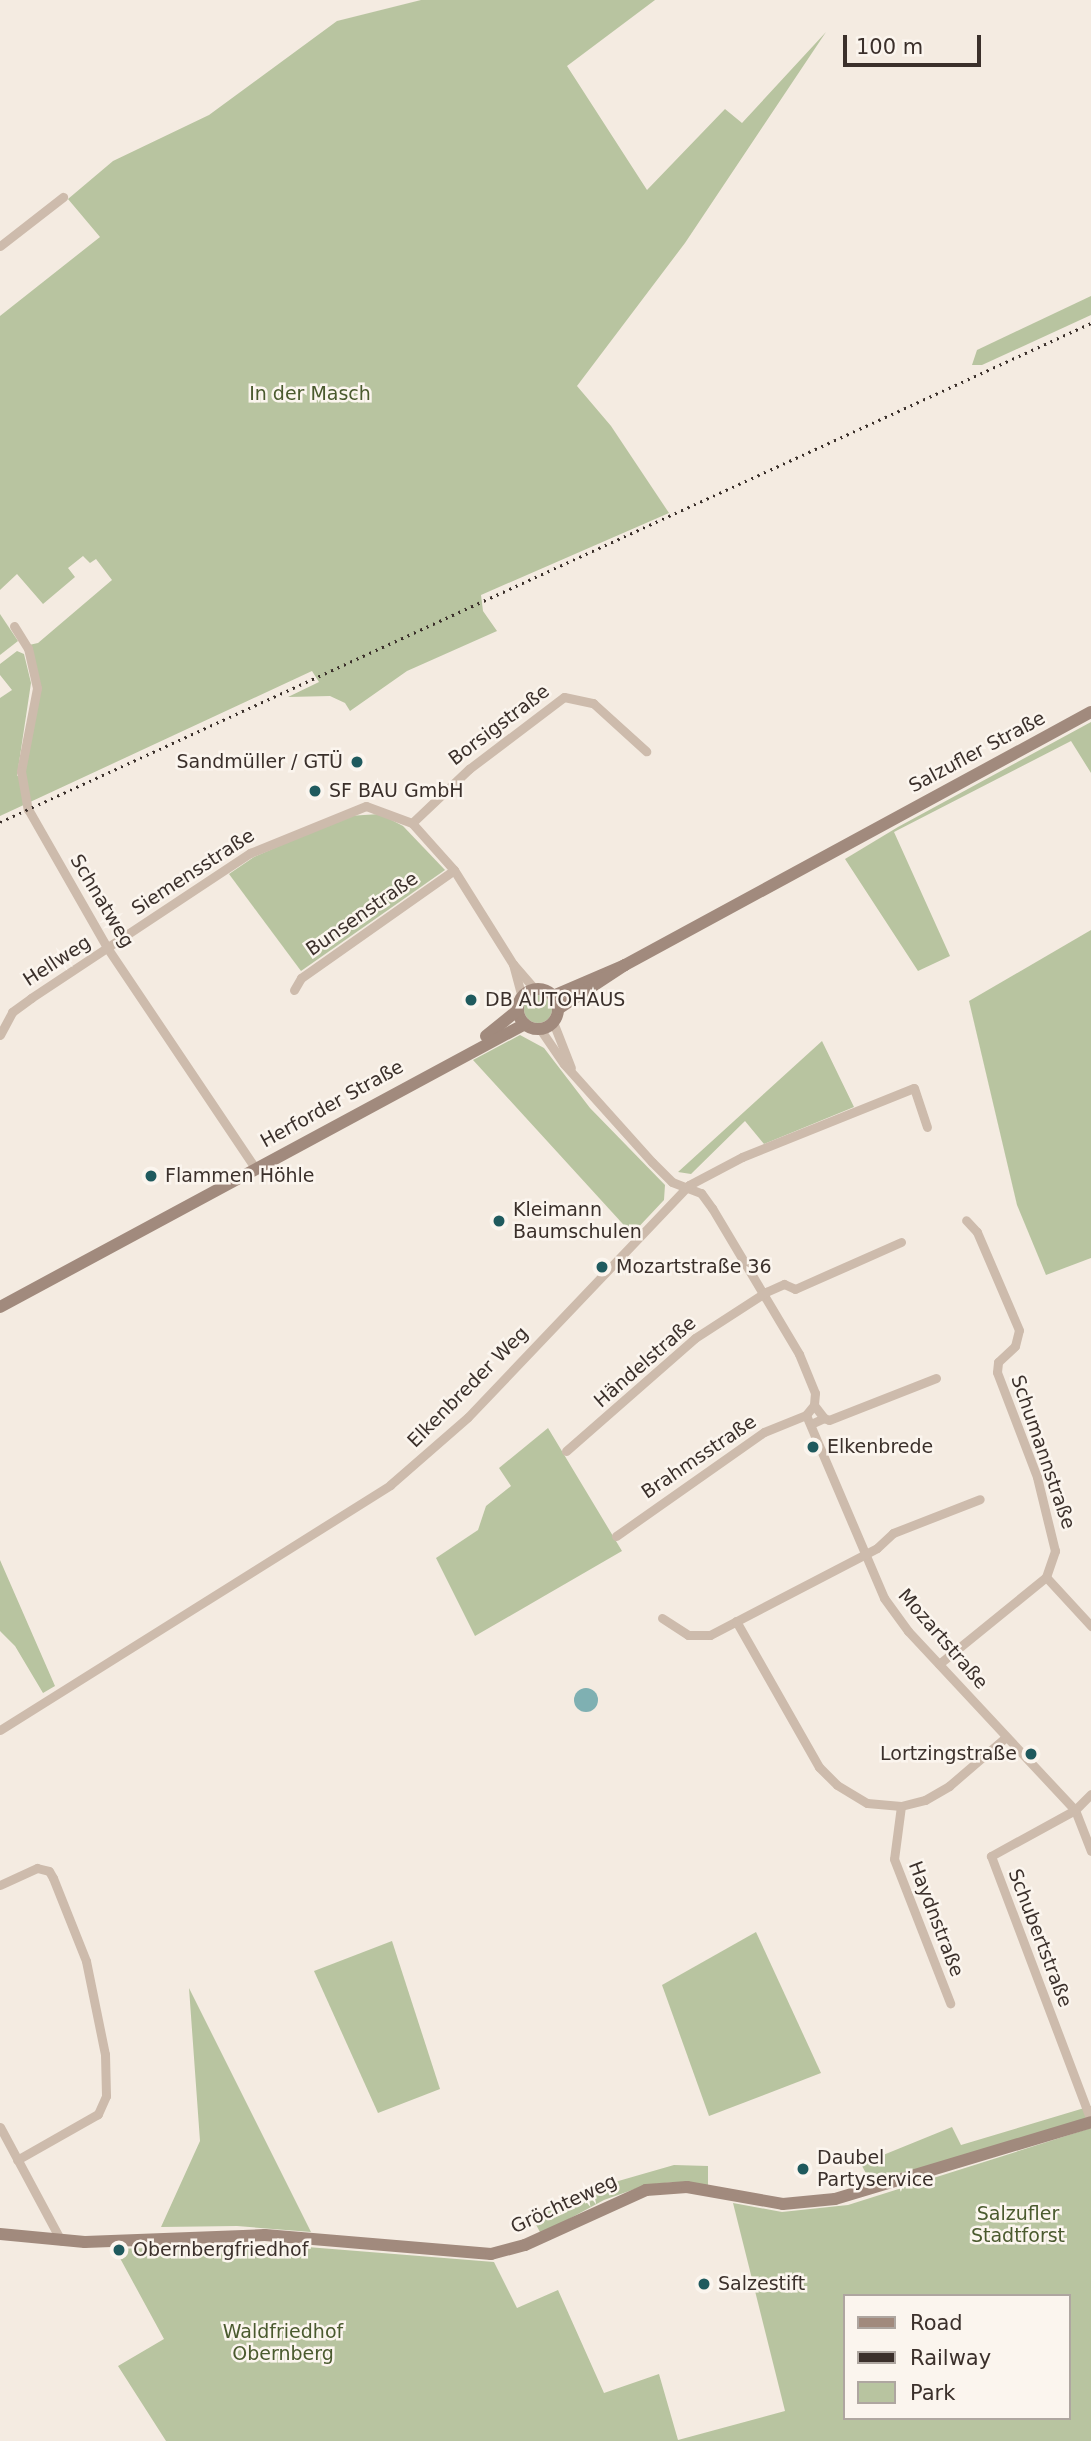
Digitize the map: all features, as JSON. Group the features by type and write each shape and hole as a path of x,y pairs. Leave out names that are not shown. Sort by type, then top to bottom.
{"main road":[{"name":"Salzufler Straße","path":"625,965 1091,712"},
{"path":"625,965 558,1009 553,1022 540,1029 525,1024 518,1010 522,996 535,989 553,996 614,966 625,965"},
{"path":"553,996 558,1009"},
{"name":"Herforder Straße","path":"461,1055 518,1010"},
{"name":"Herforder Straße","path":"0,1307 461,1055 525,1024"},
{"name":"Gröchteweg","path":"0,2234 61,2241 265,2235 491,2254 525,2245 646,2190 687,2187 783,2204 835,2199 1091,2122"}],"street":[{"path":"0,246 63,197"},
{"name":"Schnatweg","path":"14,626 28,648 37,688 23,758 24,798 108,949 255,1168"},
{"name":"Borsigstraße","path":"412,823 468,769 565,697 593,703 646,751"},
{"name":"Siemensstraße","path":"108,949 250,853 344,811 366,806 412,823 454,870 513,964 535,989"},
{"name":"Bunsenstraße","path":"294,990 301,978 454,870"},
{"name":"Hellweg","path":"0,1035 12,1012 108,949"},
{"name":"Siemensstraße","path":"513,964 522,996"},
{"path":"553,1022 571,1070"},
{"path":"540,1029 571,1070 652,1163 672,1182 689,1185 707,1201 766,1292 799,1354 813,1388 814,1405 808,1419 829,1420 936,1378"},
{"name":"Elkenbreder Weg","path":"0,1730 390,1485 468,1417 689,1185 742,1157 914,1088 928,1127"},
{"name":"Schumannstraße","path":"965,1220 977,1232 1019,1330 1015,1346 998,1362 997,1372 1054,1535 1055,1550 1046,1577"},
{"name":"Händelstraße","path":"566,1451 695,1338 766,1292 783,1284 795,1289 901,1242"},
{"path":"814,1405 824,1418"},
{"name":"Brahmsstraße","path":"616,1536 764,1432 808,1419"},
{"name":"Mozartstraße","path":"808,1419 894,1614 1075,1810 1091,1851"},
{"path":"662,1618 696,1638 736,1621 865,1553 893,1533 980,1499"},
{"path":"939,1664 1046,1577 1091,1626"},
{"path":"736,1621 819,1767 852,1796 867,1803 901,1806 925,1800 949,1786 1006,1737"},
{"path":"1075,1810 1091,1794"},
{"name":"Haydnstraße","path":"901,1806 894,1859 950,2003"},
{"name":"Schubertstraße","path":"1075,1810 991,1856 1091,2122"},
{"path":"0,1885 37,1868 53,1878 86,1961 106,2065 106,2096 98,2114 17,2160"},
{"path":"0,2127 61,2241"}],"green space":[{"name":"In der Masch","path":"421,0 655,0 567,66 647,190 725,109 742,123 826,32 685,243 577,386 611,426 669,513 481,595 483,611 497,631 407,671 350,711 345,703 330,696 288,697 319,682 312,671 0,816 0,698 12,690 0,675 0,664 17,651 24,654 31,683 17,776 24,773 38,685 29,645 38,643 112,580 96,559 90,563 83,556 68,568 75,577 43,604 17,574 0,590 0,316 100,237 68,199 113,161 209,115 337,21"},
{"path":"1091,296 1091,315 982,365 972,365 977,350"},
{"path":"0,614 18,641 0,655"},
{"path":"1091,722 1091,773 1071,741 894,832 950,956 918,971 845,859 898,827"},
{"path":"380,814 403,826 445,870 301,971 229,874 254,857 348,816"},
{"path":"1091,930 1091,1258 1046,1275 1017,1205 969,1001"},
{"path":"538,995 548,999 552,1009 548,1019 538,1023 528,1019 524,1009 528,999"},
{"path":"520,1035 544,1048 590,1108 665,1185 664,1200 632,1234 473,1060"},
{"path":"822,1041 854,1107 764,1144 745,1121 691,1174 678,1172"},
{"path":"548,1428 622,1551 475,1636 436,1558 478,1530 486,1506 511,1486 499,1468"},
{"path":"0,1560 55,1686 43,1693 15,1646 0,1631"},
{"path":"756,1932 821,2073 709,2116 662,1985"},
{"path":"392,1941 440,2089 378,2113 314,1971"},
{"path":"189,1988 311,2232 237,2226 161,2227 200,2141"},
{"path":"1091,2106 1091,2117 871,2183 861,2164 952,2127 961,2145"},
{"path":"1091,2128 1091,2441 166,2441 118,2366 164,2339 115,2249 270,2244 494,2262 517,2308 558,2290 604,2393 659,2374 678,2440 785,2411 733,2203 782,2212 848,2205"},
{"path":"674,2165 708,2166 708,2188 674,2182 646,2185 604,2200 541,2234 533,2219 594,2188"}],"water":[{"path":"586,1688 594,1692 598,1700 594,1708 586,1712 578,1708 574,1700 578,1692"}],"railway":[{"path":"0,822 1091,323"}],"place":[{"name":"Sandmüller / GTÜ","path":"357,762"},
{"name":"SF BAU GmbH","path":"315,791"},
{"name":"DB AUTOHAUS","path":"471,1000"},
{"name":"Flammen Höhle","path":"151,1176"},
{"name":"Kleimann Baumschulen","path":"499,1221"},
{"name":"Mozartstraße 36","path":"602,1267"},
{"name":"Elkenbrede","path":"813,1447"},
{"name":"Lortzingstraße","path":"1031,1754"},
{"name":"Daubel Partyservice","path":"803,2169"},
{"name":"Obernbergfriedhof","path":"119,2250"},
{"name":"Salzestift","path":"704,2284"}],"park label":[{"name":"Salzufler Stadtforst","path":"1018,2225"},
{"name":"Waldfriedhof Obernberg","path":"283,2343"}]}
